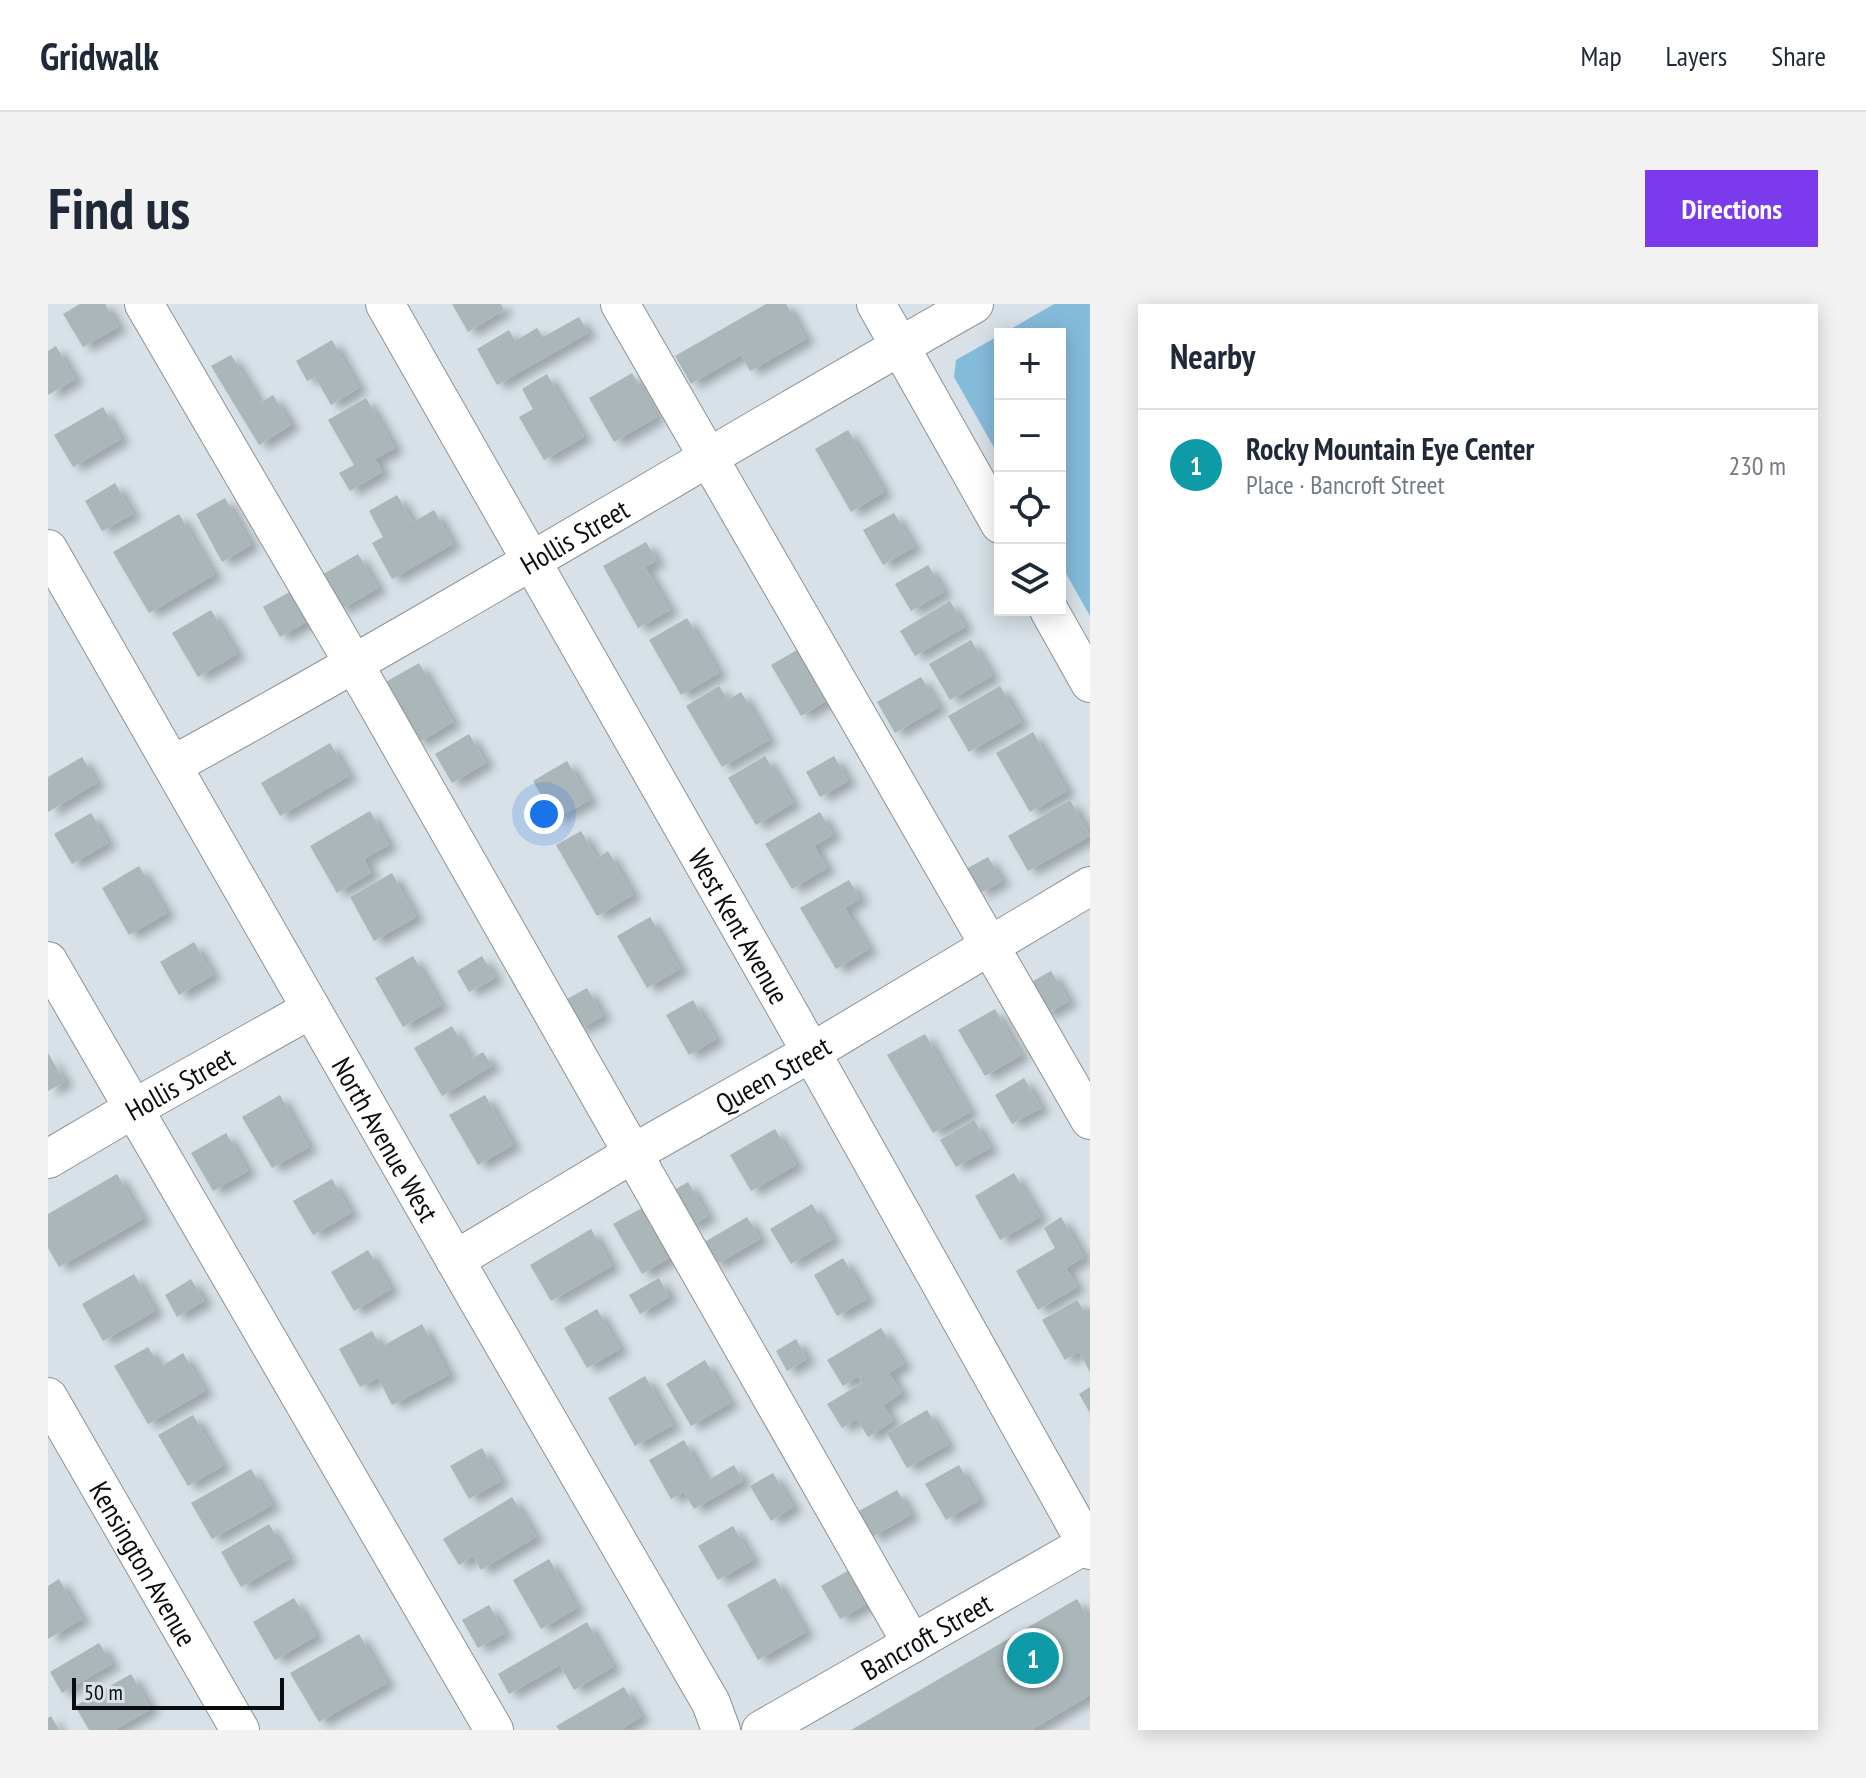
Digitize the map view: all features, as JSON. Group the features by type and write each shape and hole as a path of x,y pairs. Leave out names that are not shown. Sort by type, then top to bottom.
{"street":[{"path":"144,304 354,665 912,1644"},
{"name":"West Kent Avenue","path":"385,304 1089,1545"},
{"path":"620,304 1090,1120"},
{"path":"876,304 994,513"},
{"name":"Hollis Street","path":"173,765 354,665 974,304"},
{"name":"North Avenue West","path":"48,549 711,1703 721,1730"},
{"path":"1052,616 1090,683"},
{"name":"Queen Street","path":"455,1260 1090,886"},
{"path":"48,961 494,1730"},
{"name":"Hollis Street","path":"48,1159 311,1009"},
{"name":"Kensington Avenue","path":"48,1397 240,1730"},
{"name":"Bancroft Street","path":"761,1730 1089,1545"}],"shaded area":[{"path":"1054,304 1090,304 1090,616 1066,574 1066,328 1012,328"},
{"path":"994,338 994,447 954,377 956,360"}],"building":[{"path":"80,304 105,304 118,327 83,347 63,314"},
{"path":"452,304 501,304 504,310 468,332"},
{"path":"766,304 786,304 806,339 750,371 741,355 691,384 675,356"},
{"path":"579,317 588,333 497,385 477,349 509,330 515,341 537,328 543,337"},
{"path":"332,340 359,388 331,405 315,377 307,381 296,361"},
{"path":"56,346 75,379 48,395 48,351"},
{"path":"231,355 260,403 273,395 291,425 259,445 211,366"},
{"path":"632,373 657,417 614,442 589,398"},
{"path":"547,374 584,437 544,460 519,417 533,409 522,389"},
{"path":"366,398 395,448 375,459 382,472 350,491 339,473 354,465 328,420"},
{"path":"103,407 121,439 73,467 54,435"},
{"path":"848,430 884,492 851,512 815,449"},
{"path":"115,483 133,514 102,531 85,501"},
{"path":"397,495 413,522 434,510 453,544 392,579 372,543 383,537 369,511"},
{"path":"225,498 251,545 222,562 196,514"},
{"path":"894,513 914,547 883,565 863,530"},
{"path":"179,514 214,575 149,613 113,552"},
{"path":"646,542 657,561 645,567 670,610 638,628 603,566"},
{"path":"358,554 378,588 340,610 320,576"},
{"path":"928,565 944,592 911,611 895,584"},
{"path":"291,591 308,621 280,637 263,607"},
{"path":"950,601 965,627 915,656 900,631"},
{"path":"211,610 237,654 198,677 172,633"},
{"path":"687,618 719,673 681,695 649,640"},
{"path":"971,640 992,676 950,700 929,664"},
{"path":"797,650 826,701 801,716 771,665"},
{"path":"419,663 453,722 418,743 384,683"},
{"path":"921,677 939,707 895,733 877,702"},
{"path":"719,686 728,700 741,692 769,740 722,767 686,706"},
{"path":"1000,686 1021,722 969,752 948,716"},
{"path":"1033,732 1067,791 1030,812 996,753"},
{"path":"469,734 486,763 452,783 435,754"},
{"path":"330,743 349,776 280,816 261,783"},
{"path":"765,756 793,803 756,825 728,778"},
{"path":"834,756 848,781 820,797 806,772"},
{"path":"82,757 97,783 48,812 48,777"},
{"path":"567,761 590,800 555,819 533,781"},
{"path":"1070,800 1090,836 1028,871 1008,836"},
{"path":"370,811 389,845 364,859 371,873 337,893 310,846"},
{"path":"820,812 833,835 814,846 827,868 792,889 765,844"},
{"path":"91,813 108,843 72,864 54,834"},
{"path":"581,831 597,858 608,851 633,895 597,916 556,845"},
{"path":"988,857 1002,881 980,893 966,869"},
{"path":"139,866 167,913 129,935 102,888"},
{"path":"392,873 416,917 374,941 350,897"},
{"path":"849,880 860,899 845,908 869,949 836,969 800,908"},
{"path":"650,917 680,969 647,988 617,936"},
{"path":"194,942 213,975 179,995 160,962"},
{"path":"413,956 441,1005 403,1027 375,978"},
{"path":"482,956 495,978 469,992 457,971"},
{"path":"1051,971 1069,1001 1045,1015 1028,984"},
{"path":"587,988 603,1016 578,1030 562,1002"},
{"path":"693,1000 716,1039 689,1055 666,1015"},
{"path":"995,1009 1021,1055 985,1076 958,1030"},
{"path":"452,1026 471,1059 483,1052 492,1066 442,1096 414,1048"},
{"path":"925,1034 970,1112 933,1133 887,1055"},
{"path":"48,1053 65,1082 48,1091"},
{"path":"1024,1078 1041,1108 1012,1124 995,1095"},
{"path":"280,1095 309,1147 272,1168 242,1117"},
{"path":"485,1095 513,1145 478,1165 449,1115"},
{"path":"974,1120 990,1148 956,1167 940,1140"},
{"path":"775,1129 796,1165 751,1191 730,1155"},
{"path":"226,1133 248,1171 213,1191 191,1153"},
{"path":"1014,1173 1040,1217 1000,1240 975,1196"},
{"path":"117,1174 143,1219 59,1267 48,1248 48,1214"},
{"path":"332,1179 351,1213 313,1235 293,1201"},
{"path":"688,1182 708,1216 689,1227 669,1193"},
{"path":"812,1204 833,1239 791,1264 770,1229"},
{"path":"644,1207 672,1256 642,1274 613,1224"},
{"path":"747,1217 760,1239 715,1265 703,1243"},
{"path":"1061,1217 1084,1257 1066,1268 1077,1287 1038,1310 1016,1271 1055,1248 1044,1228"},
{"path":"591,1229 612,1266 551,1301 530,1265"},
{"path":"368,1250 391,1289 354,1311 331,1272"},
{"path":"843,1258 867,1299 837,1316 814,1275"},
{"path":"134,1274 155,1311 103,1341 82,1304"},
{"path":"659,1278 669,1297 640,1314 629,1295"},
{"path":"191,1279 204,1301 177,1317 165,1295"},
{"path":"1077,1300 1084,1311 1090,1308 1090,1372 1079,1352 1065,1360 1042,1320"},
{"path":"597,1309 620,1349 587,1368 564,1328"},
{"path":"422,1324 449,1375 392,1405 378,1378 360,1387 339,1349 372,1331 381,1347"},
{"path":"881,1328 904,1364 889,1373 902,1393 883,1405 893,1421 868,1437 857,1419 842,1428 827,1404 862,1383 858,1376 843,1386 827,1360"},
{"path":"796,1339 807,1359 787,1371 776,1351"},
{"path":"148,1347 160,1367 183,1353 205,1391 148,1424 114,1366"},
{"path":"705,1360 730,1403 691,1426 666,1384"},
{"path":"645,1376 673,1425 635,1446 608,1398"},
{"path":"1090,1387 1090,1413 1079,1394"},
{"path":"927,1410 948,1445 907,1468 887,1433"},
{"path":"193,1415 223,1466 188,1486 158,1435"},
{"path":"684,1440 707,1481 734,1465 743,1481 694,1509 684,1492 671,1499 649,1460"},
{"path":"482,1448 501,1481 469,1499 450,1466"},
{"path":"959,1465 979,1500 946,1520 925,1484"},
{"path":"251,1469 272,1505 212,1539 191,1503"},
{"path":"773,1473 793,1507 771,1521 750,1486"},
{"path":"897,1490 911,1515 872,1537 857,1512"},
{"path":"512,1497 536,1537 481,1570 473,1556 459,1565 443,1539"},
{"path":"269,1524 289,1559 241,1587 221,1552"},
{"path":"733,1526 753,1560 718,1580 698,1546"},
{"path":"549,1559 577,1608 541,1629 513,1580"},
{"path":"851,1569 870,1602 840,1619 821,1586"},
{"path":"775,1578 806,1632 758,1660 727,1605"},
{"path":"59,1579 82,1619 48,1639 48,1586"},
{"path":"294,1598 316,1636 275,1660 253,1622"},
{"path":"1077,1599 1090,1621 1090,1695 1031,1730 851,1730"},
{"path":"489,1605 505,1633 478,1648 462,1620"},
{"path":"587,1622 613,1667 574,1690 560,1665 509,1694 498,1674"},
{"path":"359,1634 387,1683 319,1722 290,1673"},
{"path":"99,1643 112,1664 62,1693 50,1672"},
{"path":"131,1674 151,1709 114,1730 89,1730 75,1706"},
{"path":"624,1687 641,1717 620,1730 559,1730 556,1726"},
{"path":"51,1716 59,1730 48,1730 48,1718"}],"place":[{"name":"Rocky Mountain Eye Center","path":"1033,1658"}]}
